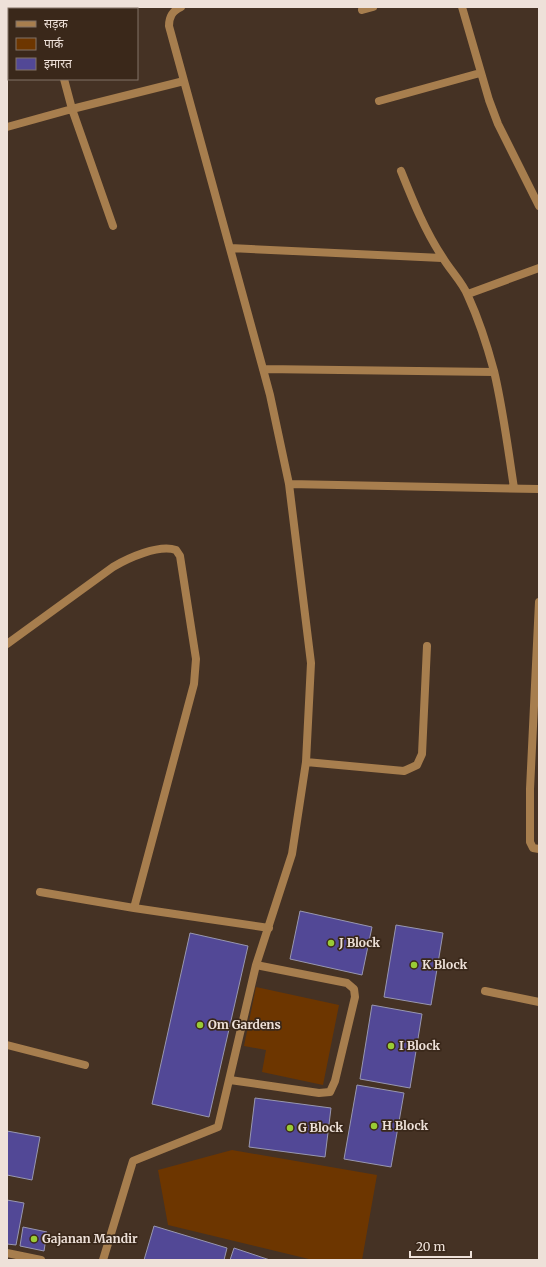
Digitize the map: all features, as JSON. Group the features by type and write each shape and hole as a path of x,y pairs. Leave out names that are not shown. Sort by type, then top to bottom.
{"street":[{"path":"102,1260 133,1161 218,1127 256,966 292,854 306,762 311,663 289,484 263,369 169,26 171,14 181,7"},
{"path":"362,10 373,7"},
{"path":"462,7 488,100 498,124 539,206"},
{"path":"379,101 480,73"},
{"path":"64,80 72,109 113,226"},
{"path":"7,127 184,81"},
{"path":"401,171 418,214 442,258 468,294 485,340 494,372 505,426 514,488"},
{"path":"230,248 442,258"},
{"path":"468,294 539,268"},
{"path":"263,369 494,372"},
{"path":"289,484 539,489"},
{"path":"7,644 124,560 135,555 166,548 176,550 180,556 196,659 196,672 134,908"},
{"path":"539,602 530,789 530,842 533,848 539,849"},
{"path":"306,762 404,771 417,765 422,754 427,646"},
{"path":"40,892 134,908 269,928"},
{"path":"230,1080 319,1093 330,1092 335,1080 355,997 354,989 347,983 256,966"},
{"path":"485,990 539,1002"},
{"path":"7,1045 85,1065"},
{"path":"7,1253 41,1260"}],"green space":[{"path":"256,987 339,1005 323,1085 262,1072 266,1050 244,1046"},
{"path":"232,1150 377,1175 362,1260 313,1260 168,1225 158,1170"}],"building":[{"name":"J Block","path":"300,911 372,927 362,975 290,959"},
{"name":"K Block","path":"396,925 443,933 431,1005 384,997"},
{"name":"Om Gardens","path":"190,933 248,946 209,1117 152,1104"},
{"name":"I Block","path":"372,1005 422,1014 410,1088 360,1079"},
{"name":"H Block","path":"357,1085 404,1093 391,1167 344,1159"},
{"name":"G Block","path":"255,1098 331,1108 325,1157 249,1147"},
{"path":"7,1131 40,1137 32,1180 7,1175"},
{"path":"7,1200 24,1203 16,1245 7,1244"},
{"path":"154,1226 227,1248 224,1260 144,1260"},
{"name":"Gajanan Mandir","path":"23,1227 47,1232 44,1251 20,1246"},
{"path":"234,1248 270,1260 230,1260"}],"place":[{"name":"J Block","path":"331,943"},
{"name":"K Block","path":"414,965"},
{"name":"Om Gardens","path":"200,1025"},
{"name":"I Block","path":"391,1046"},
{"name":"H Block","path":"374,1126"},
{"name":"G Block","path":"290,1128"},
{"name":"Gajanan Mandir","path":"34,1239"}]}
